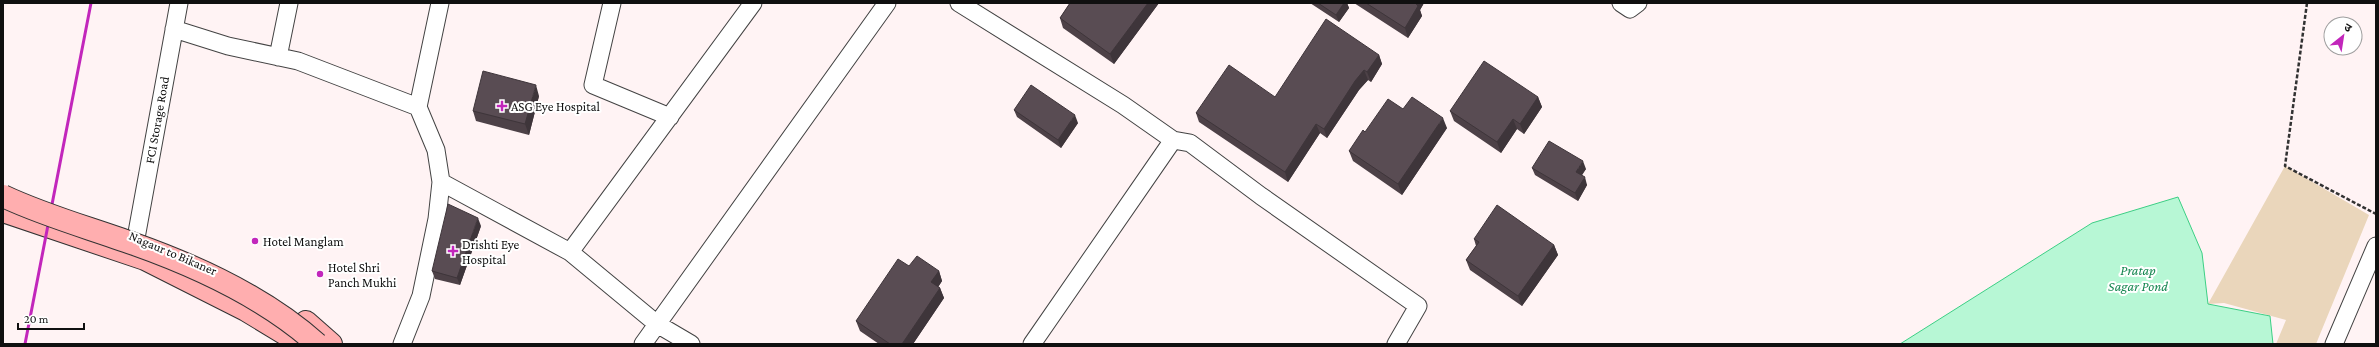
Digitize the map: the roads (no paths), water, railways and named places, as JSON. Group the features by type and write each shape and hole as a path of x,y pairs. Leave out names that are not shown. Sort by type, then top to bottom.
{"main road":[{"name":"Nagaur to Bikaner","path":"3,185 51,207 136,238 241,282 272,299 308,323 330,344"},
{"path":"3,196 77,225 136,244 227,282 287,320 317,344"},
{"name":"Nagaur to Bikaner","path":"3,211 145,260 246,310 302,344"}],"street":[{"name":"FCI Storage Road","path":"136,238 178,3"},
{"path":"278,57 289,3"},
{"path":"402,344 421,296 437,219 441,182 436,150 418,107 440,3"},
{"path":"612,3 593,85 670,117"},
{"path":"570,252 753,3"},
{"path":"643,344 887,3"},
{"path":"959,3 1116,101 1174,140 1190,143 1261,196 1418,306 1396,344"},
{"path":"1621,3 1630,9 1638,3"},
{"path":"174,29 228,46 298,61 418,107"},
{"path":"1032,344 1174,140"},
{"path":"441,182 570,252 658,324 691,344"},
{"path":"2334,344 2376,246"}],"water":[{"name":"Pratap Sagar Pond","path":"2178,197 2202,253 2208,304 2270,316 2273,344 1900,344 2092,223"}],"railway":[{"path":"25,344 91,3"}],"place":[{"name":"ASG Eye Hospital","path":"502,106"},
{"name":"Hotel Manglam","path":"255,241"},
{"name":"Drishti Eye Hospital","path":"453,251"},
{"name":"Hotel Shri Panch Mukhi","path":"320,274"}]}
